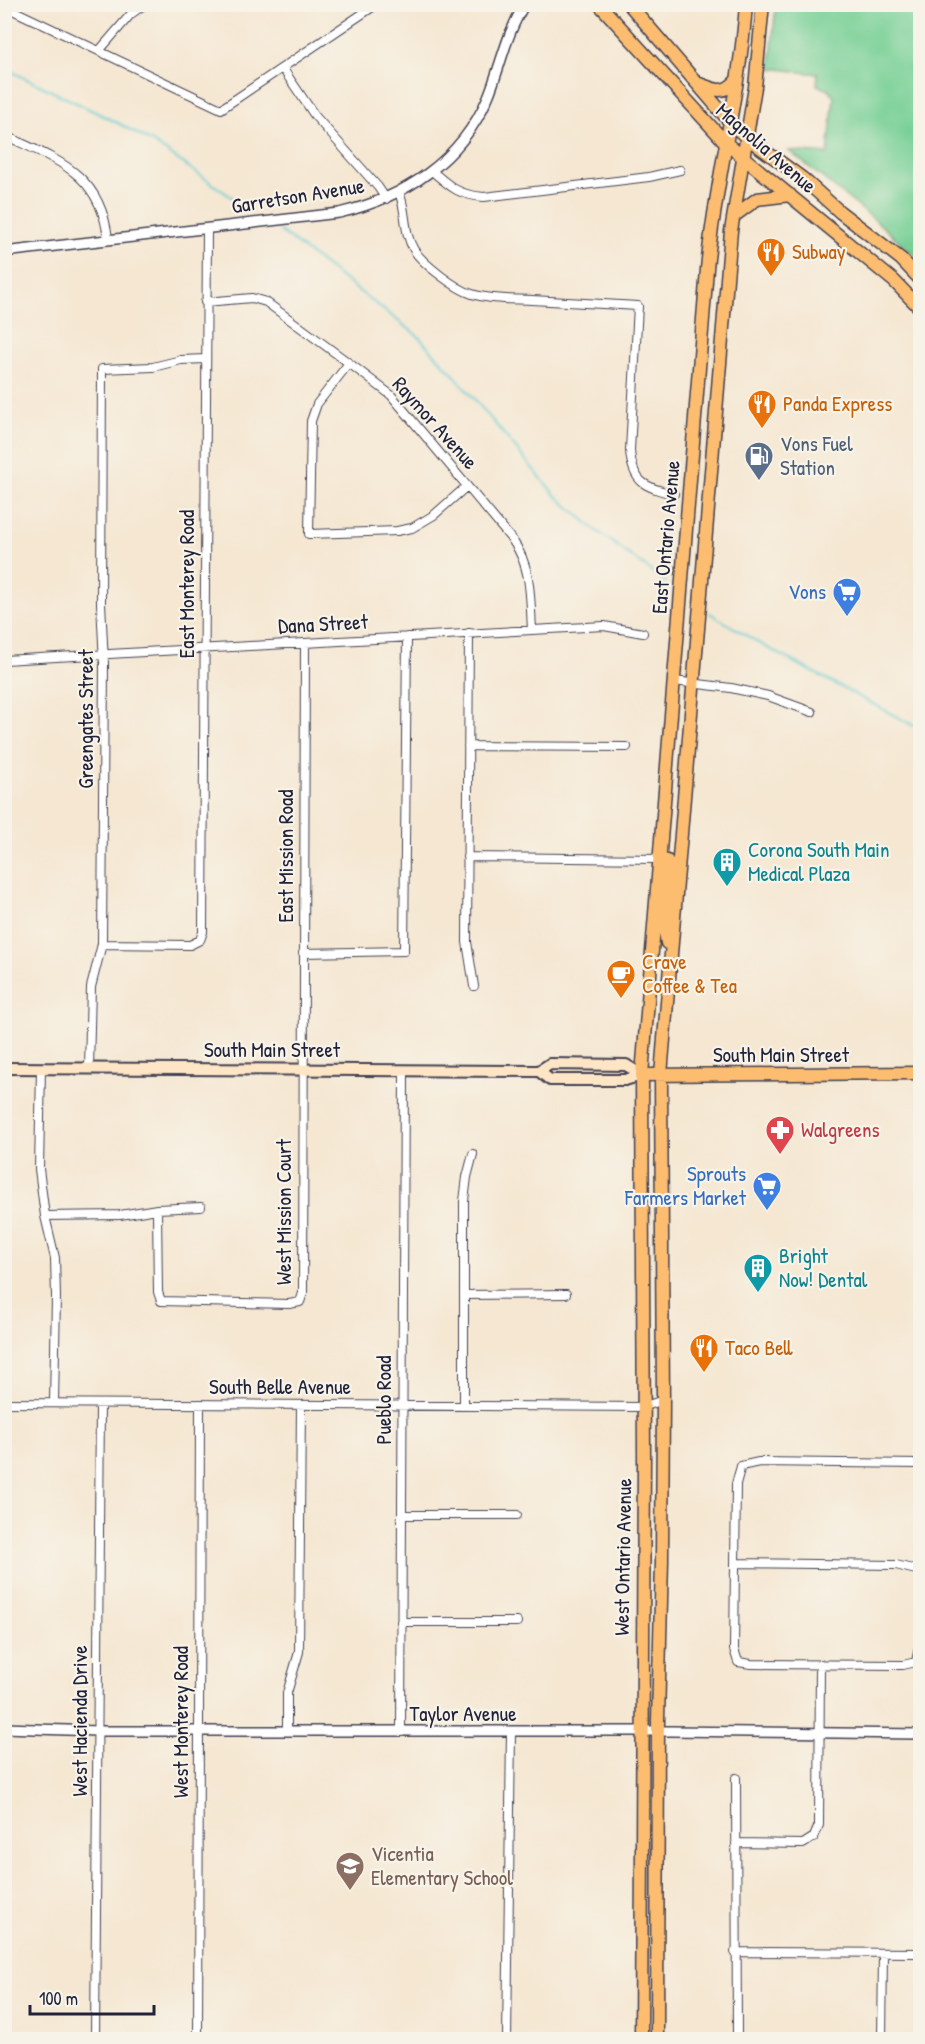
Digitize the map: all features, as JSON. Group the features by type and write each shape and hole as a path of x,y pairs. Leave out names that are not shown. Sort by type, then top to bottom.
{"main road":[{"name":"Magnolia Avenue","path":"599,4 727,144 894,281 921,308"},
{"name":"Magnolia Avenue","path":"629,4 731,123 901,259 921,279"},
{"name":"East Ontario Avenue","path":"642,1075 708,258 731,123 746,4"},
{"name":"East Ontario Avenue","path":"661,1075 718,379 734,216 747,138 763,4"},
{"path":"693,81 713,90 731,87 736,81"},
{"path":"734,216 757,199 790,195"},
{"path":"660,859 667,861 669,870 665,931 670,965"},
{"name":"South Main Street","path":"4,1068 539,1071 550,1080 625,1080 642,1075 921,1073"},
{"name":"West Ontario Avenue","path":"641,2040 642,1075"},
{"name":"West Ontario Avenue","path":"657,2040 658,1731 663,1400 661,1075"}],"street":[{"path":"99,51 131,14 145,4"},
{"path":"4,6 221,109 378,4"},
{"name":"Garretson Avenue","path":"5,252 339,213 386,199 432,171 456,148 478,117 488,97 507,38 525,4"},
{"path":"283,69 315,116 386,199"},
{"path":"4,135 56,159 78,174 100,205 108,239"},
{"path":"432,171 457,192 484,197 649,177 680,170"},
{"path":"399,192 404,204 407,233 415,252 433,269 462,290 472,294 500,298 638,306 631,463 643,484 654,490 674,494"},
{"name":"East Monterey Road","path":"102,944 190,945 200,940 203,932 207,228"},
{"path":"4,377 5,252"},
{"name":"Raymor Avenue","path":"205,302 252,298 266,302 391,395 522,554 528,574 532,630"},
{"name":"Greengates Street","path":"89,1068 90,987 102,944 104,654 101,603 102,369 153,367 181,360 205,358"},
{"path":"349,363 317,404 311,421 309,534 397,531 412,528 434,515 467,486"},
{"name":"Dana Street","path":"4,660 604,626 644,633"},
{"path":"469,633 467,942 474,986"},
{"path":"303,953 404,951 407,637"},
{"name":"East Mission Road","path":"303,1069 306,643"},
{"path":"674,681 768,696 812,712"},
{"path":"468,746 627,747"},
{"path":"467,857 660,859"},
{"path":"41,1068 39,1169 45,1216 55,1258 54,1403"},
{"name":"West Mission Court","path":"157,1209 158,1292 161,1301 277,1304 300,1302 303,1293 303,1069"},
{"name":"Pueblo Road","path":"401,1732 404,1070"},
{"path":"464,1406 464,1201 473,1154"},
{"path":"45,1216 120,1215 157,1209 201,1207"},
{"path":"464,1294 566,1294"},
{"name":"South Belle Avenue","path":"4,1403 643,1407 663,1400"},
{"name":"West Hacienda Drive","path":"95,2040 100,1404"},
{"name":"West Monterey Road","path":"198,2040 200,1404"},
{"path":"287,1731 287,1693 299,1652 301,1405"},
{"path":"921,1464 759,1462 741,1466 736,1484 734,1649 738,1662 751,1664 903,1665 916,1662 921,1642"},
{"path":"401,1515 518,1515"},
{"path":"735,1563 896,1565 921,1571"},
{"path":"401,1622 518,1622"},
{"path":"736,1843 803,1844 814,1837 819,1825 820,1664"},
{"name":"Taylor Avenue","path":"4,1728 98,1731 658,1731 921,1734"},
{"path":"507,2040 511,1732"},
{"path":"736,1778 737,2040"},
{"path":"735,1952 921,1953"},
{"path":"882,2040 883,1954"}],"green space":[{"path":"776,4 920,5 920,260 875,220 789,151 828,154 834,97 829,90 817,85 818,74 770,68"},
{"path":"920,1789 920,1858 914,1857 910,1790"}],"waterway":[{"path":"4,68 154,143 250,210"},
{"path":"280,231 418,336 454,375 555,495 593,528 666,582"},
{"path":"710,613 762,645 920,729"},
{"path":"911,1783 920,1782"}],"place":[{"name":"Subway","path":"771,278"},
{"name":"Panda Express","path":"762,430"},
{"name":"Vons Fuel Station","path":"759,482"},
{"name":"Vons","path":"847,618"},
{"name":"Corona South Main Medical Plaza","path":"727,888"},
{"name":"Crave Coffee & Tea","path":"621,1000"},
{"name":"Walgreens","path":"780,1156"},
{"name":"Sprouts Farmers Market","path":"767,1212"},
{"name":"Bright Now! Dental","path":"758,1294"},
{"name":"Taco Bell","path":"704,1374"},
{"name":"Vicentia Elementary School","path":"350,1892"}]}
